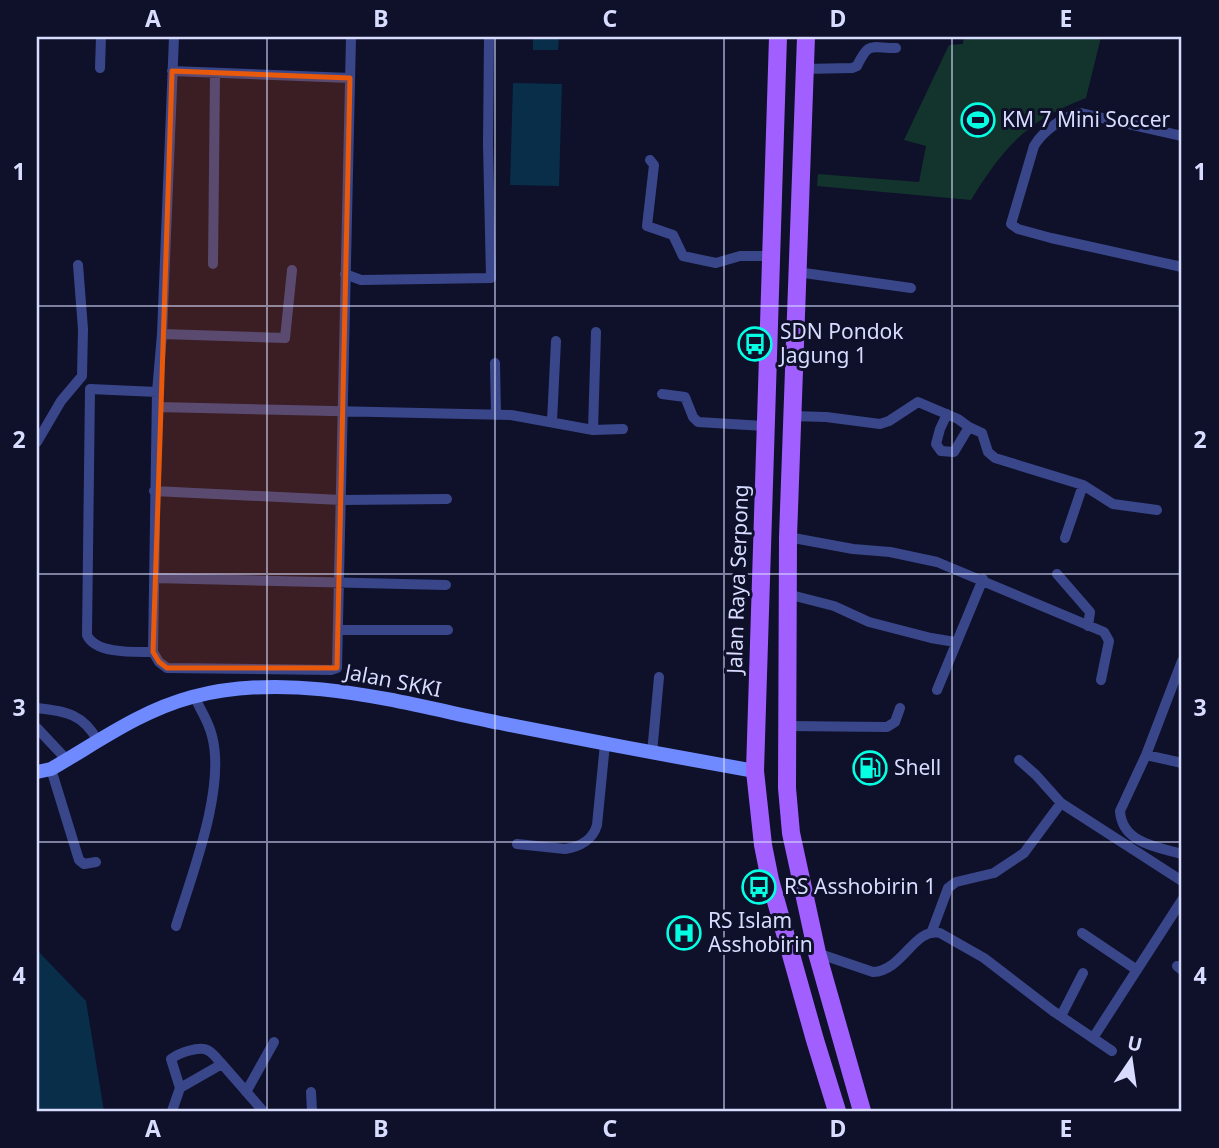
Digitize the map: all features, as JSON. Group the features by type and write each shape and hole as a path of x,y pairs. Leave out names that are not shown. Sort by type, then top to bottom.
{"main road":[{"name":"Jalan Raya Serpong","path":"778,37 755,771 763,845 770,880 837,1111"},
{"path":"806,37 791,416 787,788 791,833 817,953 862,1111"},
{"name":"Jalan SKKI","path":"44,770 67,760 134,719 194,696 252,688 283,687 340,692 755,771"},
{"path":"799,983 824,980"}],"street":[{"path":"100,68 101,37"},
{"path":"174,37 162,334 157,391 153,652 167,668 331,670 337,668 338,662 351,37"},
{"path":"345,274 361,280 491,278 489,37"},
{"path":"804,69 852,68 857,66 866,48 896,48"},
{"path":"172,71 350,78"},
{"path":"213,264 215,74"},
{"path":"1182,136 1080,113 1068,116 1039,138 1034,146 1011,224 1018,229 1182,267"},
{"path":"650,160 654,165 647,226 673,235 683,256 716,262 740,256 771,256"},
{"path":"37,442 61,401 82,376 83,329 78,265"},
{"path":"162,334 285,338 292,270"},
{"path":"797,272 911,288"},
{"path":"593,430 596,332"},
{"path":"552,421 556,341"},
{"path":"495,363 496,415"},
{"path":"153,652 120,651 96,645 89,641 87,635 90,389 157,391"},
{"path":"662,394 685,397 693,417 698,422 765,426"},
{"path":"791,416 826,417 880,424 918,402 982,433 988,452 995,458 1083,485 1113,504 1157,510"},
{"path":"157,407 496,415 552,421 593,430 623,429"},
{"path":"947,414 936,444 941,451 954,453 969,427"},
{"path":"1065,538 1083,485"},
{"path":"154,491 341,500 447,499"},
{"path":"788,537 937,562 983,579 1017,597 1104,632 1109,641 1101,680"},
{"path":"1057,573 1090,611 1088,626"},
{"path":"154,578 446,585"},
{"path":"937,690 983,579"},
{"path":"788,594 834,606 869,622 955,642"},
{"path":"338,631 447,629"},
{"path":"1182,661 1179,679 1120,811 1120,820 1140,843 1182,854"},
{"path":"652,753 659,677"},
{"path":"176,926 210,811 215,768 212,733 194,696"},
{"path":"786,726 887,727 895,722 900,708"},
{"path":"37,709 60,711 85,721 98,741"},
{"path":"37,728 67,760"},
{"path":"517,844 565,849 573,848 591,837 597,825 605,744"},
{"path":"1146,755 1182,764"},
{"path":"1020,760 1061,803 1182,881"},
{"path":"44,770 79,860 84,864 96,862"},
{"path":"932,931 948,888 956,882 993,873 1024,853 1061,803"},
{"path":"1093,1038 1182,900"},
{"path":"817,953 873,972 881,972 899,961 925,933 940,933 984,958 1060,1016 1112,1051"},
{"path":"1082,933 1137,970"},
{"path":"1060,1016 1083,973"},
{"path":"246,1092 274,1042"},
{"path":"172,1111 180,1088 171,1059 178,1054 203,1049 209,1051 222,1064 263,1111"},
{"path":"180,1088 222,1064"},
{"path":"311,1092 312,1111"}],"highlighted area":[{"path":"172,71 350,78 337,668 167,668 153,652"}],"green space":[{"name":"KM 7 Mini Soccer","path":"964,37 1101,37 1086,98 1047,116 1018,138 994,165 971,200 817,186 818,174 919,182 926,146 904,140 949,45 963,44"}],"water":[{"path":"533,37 559,37 558,50 533,50"},
{"path":"513,83 562,84 559,186 510,185"},
{"path":"37,950 86,1001 104,1111 37,1111"}],"place":[{"name":"KM 7 Mini Soccer","path":"978,120"},
{"name":"SDN Pondok Jagung 1","path":"755,344"},
{"name":"Shell","path":"870,768"},
{"name":"RS Asshobirin 1","path":"759,887"},
{"name":"RS Islam Asshobirin","path":"684,933"}]}
